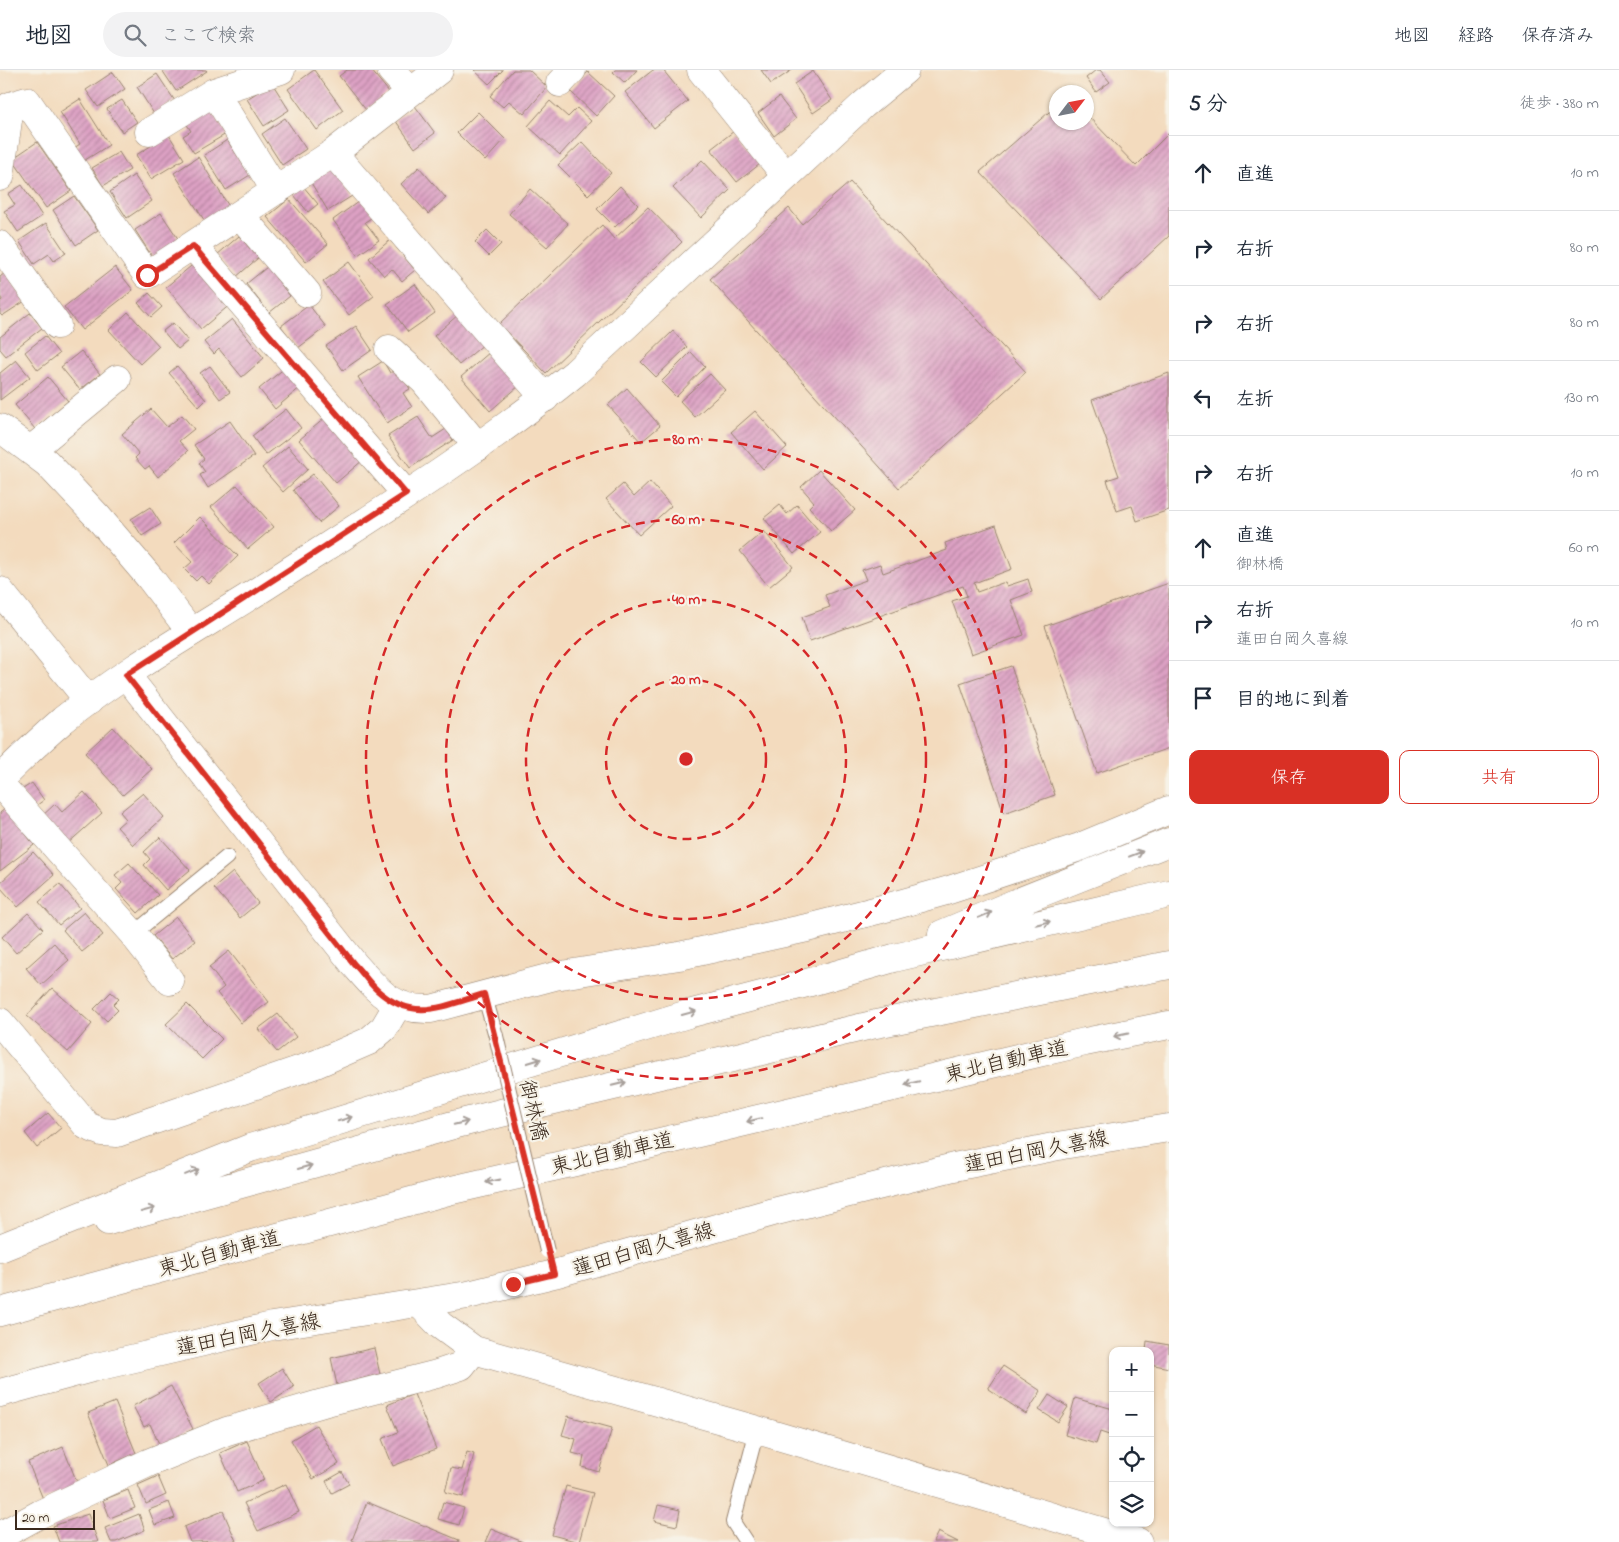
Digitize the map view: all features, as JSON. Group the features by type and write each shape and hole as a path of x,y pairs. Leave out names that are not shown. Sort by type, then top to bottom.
{"main road":[{"path":"149,132 214,92 281,70"},
{"path":"391,70 411,92"},
{"path":"0,177 10,106 27,101 147,275 333,153 439,70"},
{"path":"701,70 786,176"},
{"path":"0,779 40,740 126,675 478,447 544,398 575,373 863,105 905,70"},
{"path":"214,92 276,190"},
{"path":"333,153 544,398"},
{"path":"240,215 307,293"},
{"path":"0,245 57,325"},
{"path":"193,246 406,494"},
{"path":"389,349 424,382 478,447"},
{"path":"31,450 117,379"},
{"path":"0,428 47,463 97,516 150,578 191,632"},
{"path":"0,591 90,701"},
{"path":"126,675 354,964 378,990 405,1008 431,1009 555,976 678,956 807,928 878,910 946,891 1080,846 1169,810"},
{"path":"0,784 133,934 170,981"},
{"path":"894,958 948,931 1169,842"},
{"path":"0,1249 250,1148 688,1014 894,958 1169,894"},
{"path":"0,1249 525,1107 876,1024 1169,965"},
{"path":"0,1022 88,1126 102,1132 117,1133 316,1064 369,1041 384,1028 398,1004"},
{"name":"東北自動車道","path":"0,1312 452,1190 1169,1024"},
{"name":"蓮田白岡久喜線","path":"0,1393 92,1368 272,1326 468,1295 550,1263 773,1212 909,1177 1062,1145 1169,1128"},
{"path":"420,1304 440,1325 474,1350 757,1430 1138,1542"},
{"path":"0,1536 40,1514 139,1467 227,1431 323,1403 437,1374 461,1366 474,1350"}],"lane":[{"path":"133,934 227,857"},
{"name":"御林橋","path":"484,994 496,1036 550,1263"},
{"path":"746,1542 734,1522 757,1430"}],"building":[{"path":"162,70 206,70 207,71 176,91"},
{"path":"314,70 343,110 317,130 288,89"},
{"path":"347,70 371,70 389,92 366,110 339,76"},
{"path":"474,70 503,70 489,84"},
{"path":"513,70 529,70 547,87 524,114 509,101 503,107 490,96"},
{"path":"615,70 637,70 625,83 613,72"},
{"path":"653,70 663,70 688,101 654,128 625,92"},
{"path":"761,70 792,70 771,84"},
{"path":"1096,70 1100,70 1110,82 1096,92 1094,85 1091,85 1086,78"},
{"path":"813,71 832,100 813,113 794,84"},
{"path":"113,72 125,89 98,107 86,90"},
{"path":"588,72 614,96 596,116 570,91"},
{"path":"157,74 175,101 154,114 137,87"},
{"path":"272,83 289,110 264,126 247,99"},
{"path":"779,97 796,119 774,136 758,113"},
{"path":"80,99 109,145 82,162 74,148 80,144 60,112"},
{"path":"122,100 137,122 122,132 107,109"},
{"path":"550,101 568,117 577,108 591,121 560,155 528,126"},
{"path":"415,106 435,133 415,148 395,120"},
{"path":"210,108 226,134 194,153 183,136 191,131 186,123"},
{"path":"478,112 505,139 485,161 457,133"},
{"path":"1049,112 1049,130 1094,130 1094,122 1136,166 1169,133 1169,236 1101,299 980,172"},
{"path":"285,118 306,149 282,165 262,134"},
{"path":"734,131 760,164 737,182 711,149"},
{"path":"169,135 184,159 151,179 136,155"},
{"path":"227,140 250,175 226,190 204,155"},
{"path":"37,142 71,191 46,208 12,159"},
{"path":"582,142 611,173 588,195 558,165"},
{"path":"119,152 130,170 103,186 92,168"},
{"path":"198,157 230,208 206,223 174,173"},
{"path":"702,160 730,190 701,218 673,188"},
{"path":"334,167 352,196 328,211 310,181"},
{"path":"419,167 446,198 428,214 401,184"},
{"path":"134,175 152,201 127,218 110,192"},
{"path":"850,182 1026,372 899,488 710,279 789,208 802,224"},
{"path":"22,185 42,216 18,232 4,211 15,205 8,194"},
{"path":"303,186 318,204 308,212 294,195"},
{"path":"620,186 638,205 615,227 597,209"},
{"path":"530,189 568,224 547,247 509,214"},
{"path":"74,196 98,230 76,245 53,210"},
{"path":"289,199 328,244 306,262 267,217"},
{"path":"362,199 374,216 365,222 379,240 358,255 333,220"},
{"path":"648,207 682,242 546,373 499,324 602,225 614,239"},
{"path":"161,213 179,240 153,258 135,230"},
{"path":"46,223 66,253 54,261 49,254 34,264 19,241"},
{"path":"487,230 501,244 489,256 475,242"},
{"path":"239,236 258,258 235,278 217,255"},
{"path":"390,240 415,270 402,281 392,269 384,276 369,258"},
{"path":"197,261 232,303 201,329 166,287"},
{"path":"349,262 374,296 349,315 323,282"},
{"path":"115,267 133,290 82,330 64,307"},
{"path":"267,267 290,296 269,313 246,284"},
{"path":"6,272 25,301 2,316 0,314 0,302 2,300 0,296 0,277"},
{"path":"415,284 435,313 408,332 387,304"},
{"path":"149,293 162,307 151,317 138,303"},
{"path":"309,305 326,327 298,348 281,326"},
{"path":"128,312 159,346 140,364 109,330"},
{"path":"30,313 42,328 6,356 0,349 0,337"},
{"path":"459,314 484,344 459,365 434,336"},
{"path":"232,319 264,358 242,377 219,349 214,354 204,342"},
{"path":"173,323 188,341 178,349 163,331"},
{"path":"356,326 372,350 343,370 326,346"},
{"path":"673,331 687,347 656,377 641,362"},
{"path":"45,336 59,354 38,370 25,352"},
{"path":"81,351 100,374 80,390 61,367"},
{"path":"490,352 519,386 490,411 461,377"},
{"path":"691,352 705,367 676,397 661,382"},
{"path":"16,360 30,377 0,400 0,373"},
{"path":"383,361 390,373 397,368 410,389 403,393 412,407 387,423 358,377"},
{"path":"177,366 206,400 199,407 169,373"},
{"path":"210,366 230,392 220,399 200,373"},
{"path":"286,367 302,386 275,409 259,389"},
{"path":"1169,373 1169,510 1137,521 1132,506 1117,511 1107,480 1119,476 1092,400"},
{"path":"710,374 725,390 695,417 680,401"},
{"path":"48,377 68,401 35,429 15,405"},
{"path":"627,388 660,426 641,442 608,405"},
{"path":"151,409 167,427 182,415 194,429 179,441 188,451 158,477 149,466 145,469 135,458 139,454 122,434"},
{"path":"286,409 301,428 266,455 252,436"},
{"path":"755,411 787,447 763,469 731,432"},
{"path":"326,417 363,460 336,483 299,440"},
{"path":"418,417 432,438 446,429 453,440 410,468 388,436"},
{"path":"230,421 254,456 208,488 200,475 205,472 199,463 204,459 194,445"},
{"path":"288,446 308,469 283,492 262,468"},
{"path":"819,470 855,510 831,531 809,507 814,502 801,487"},
{"path":"313,474 339,506 319,523 293,490"},
{"path":"650,482 671,506 639,535 606,499 623,484 634,497"},
{"path":"237,485 274,527 248,549 211,507"},
{"path":"780,505 787,514 797,505 820,532 794,554 764,518"},
{"path":"150,507 161,524 142,536 131,519"},
{"path":"200,517 238,556 209,584 201,576 196,581 184,569 192,562 174,543"},
{"path":"996,525 1012,569 974,583 977,592 1005,582 1007,586 1028,579 1032,592 1011,600 1024,635 971,654 952,601 967,596 963,586 810,641 802,617 830,607 825,595 866,580 862,570 880,564 883,573 947,550 945,543"},
{"path":"764,531 793,567 769,587 740,551"},
{"path":"1169,583 1169,748 1097,773 1045,626"},
{"path":"1011,666 1055,795 1004,813 960,683"},
{"path":"113,727 152,769 123,795 85,753"},
{"path":"32,783 44,800 33,808 20,791"},
{"path":"84,792 102,813 66,845 41,817 55,804 62,812"},
{"path":"143,793 164,817 133,845 117,827 126,819 120,812"},
{"path":"6,808 34,845 0,871 0,813"},
{"path":"160,837 190,870 166,890 144,865 150,859 144,852"},
{"path":"33,852 54,875 18,907 0,887 0,883"},
{"path":"129,863 158,895 138,913 116,889 122,883 115,875"},
{"path":"233,872 258,903 240,918 214,888"},
{"path":"60,884 80,908 59,925 39,902"},
{"path":"84,912 103,935 82,952 63,930"},
{"path":"28,913 43,929 16,953 2,937"},
{"path":"176,917 195,941 172,959 153,936"},
{"path":"54,943 69,960 41,985 26,968"},
{"path":"229,951 269,1002 241,1023 217,993 224,987 209,967"},
{"path":"52,988 92,1024 68,1052 27,1016"},
{"path":"111,992 119,999 113,1005 118,1010 107,1021 94,1009"},
{"path":"187,1004 222,1039 202,1059 166,1024"},
{"path":"278,1014 296,1037 277,1052 258,1029"},
{"path":"48,1113 61,1128 37,1148 25,1133"},
{"path":"1147,1341 1169,1345 1169,1368 1154,1365 1154,1347 1146,1347"},
{"path":"374,1348 380,1374 337,1385 331,1358"},
{"path":"1003,1366 1041,1391 1026,1414 988,1389"},
{"path":"282,1368 294,1387 271,1402 259,1383"},
{"path":"171,1386 193,1429 160,1446 150,1424 144,1427 133,1406"},
{"path":"414,1394 436,1449 393,1466 382,1439 398,1432 387,1405"},
{"path":"1049,1395 1068,1407 1058,1422 1039,1410"},
{"path":"1075,1398 1109,1408 1109,1435 1100,1432 1096,1444 1065,1435"},
{"path":"115,1402 136,1453 109,1465 88,1413"},
{"path":"568,1416 612,1428 599,1472 582,1467 584,1456 572,1453 576,1439 562,1435"},
{"path":"316,1425 339,1464 313,1479 291,1440"},
{"path":"247,1441 264,1480 237,1492 220,1453"},
{"path":"63,1447 78,1485 43,1499 28,1462"},
{"path":"467,1452 474,1454 463,1497 445,1492 451,1468 462,1470"},
{"path":"342,1472 349,1484 332,1493 326,1481"},
{"path":"158,1476 166,1495 146,1504 138,1485"},
{"path":"286,1484 299,1512 258,1531 244,1503"},
{"path":"566,1486 593,1493 579,1542 552,1535"},
{"path":"128,1490 135,1508 110,1518 103,1500"},
{"path":"169,1502 175,1518 155,1525 149,1510"},
{"path":"367,1502 459,1540 458,1542 356,1542 352,1540"},
{"path":"443,1502 464,1508 459,1525 438,1519"},
{"path":"658,1505 680,1510 677,1526 654,1521"},
{"path":"223,1511 236,1541 190,1542 184,1527"},
{"path":"88,1514 98,1542 59,1542 53,1526"},
{"path":"139,1514 145,1530 116,1542 111,1542 105,1528"},
{"path":"491,1529 523,1542 485,1542"},
{"path":"938,1532 958,1542 933,1542"}],"route":[{"path":"147,275 193,246 406,494 126,675 354,964 378,990 405,1008 418,1010 431,1009 484,994 554,1274 513,1284"}]}
